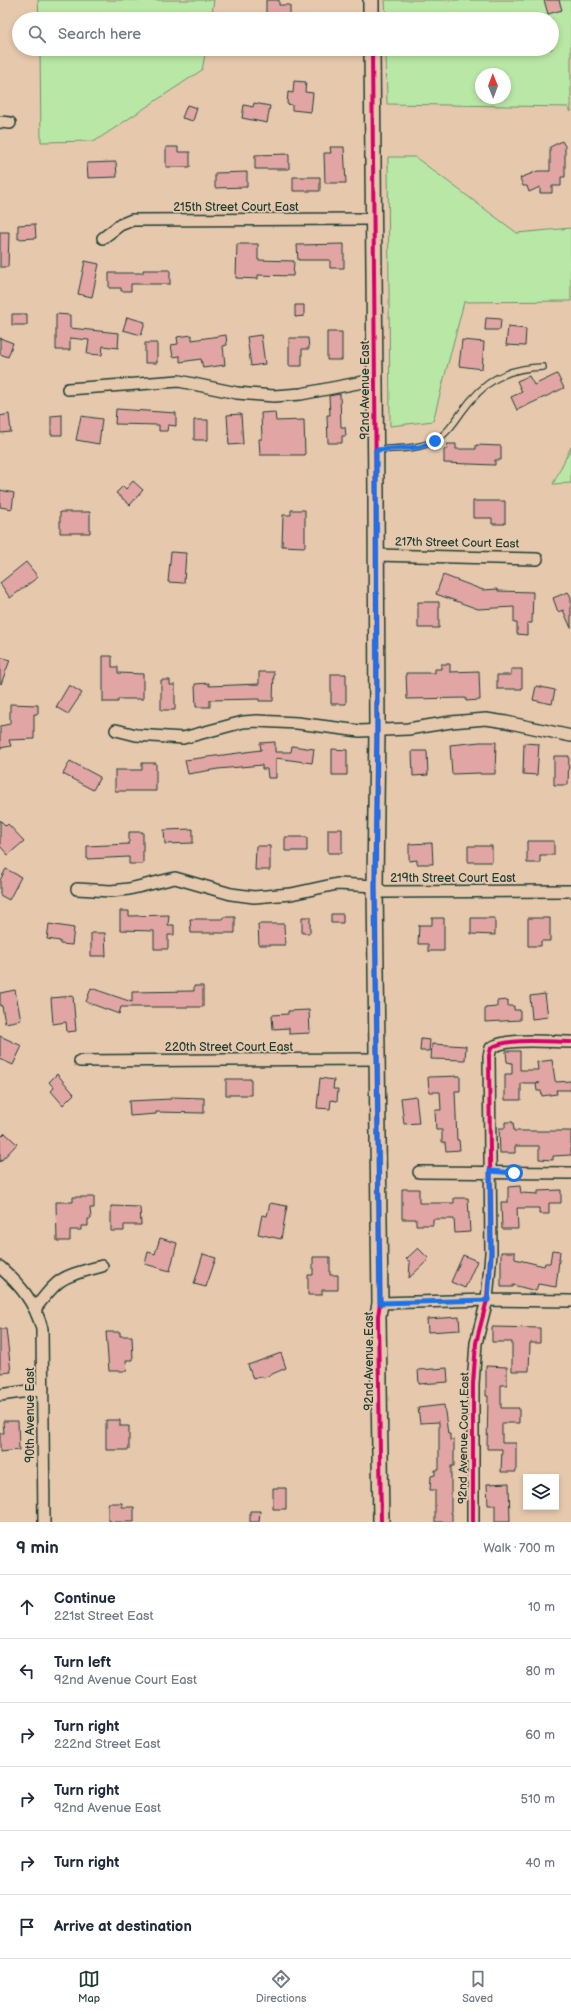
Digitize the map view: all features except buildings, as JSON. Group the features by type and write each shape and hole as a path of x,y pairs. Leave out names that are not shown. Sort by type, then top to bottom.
{"street":[{"path":"370,0 371,12"},
{"name":"92nd Avenue East","path":"372,56 377,729 375,886 378,1058 380,1303 378,1316 381,1522"},
{"name":"215th Street Court East","path":"103,238 120,225 132,220 374,219"},
{"path":"68,388 179,380 237,393 274,396 301,394 363,382 375,384"},
{"name":"217th Street Court East","path":"376,554 537,558"},
{"path":"116,730 136,735 183,738 243,722 257,720 360,731 377,729 408,729 466,720 486,719 571,736"},
{"name":"219th Street Court East","path":"77,889 129,889 175,878 231,894 263,897 291,894 337,884 375,886 383,892 571,891"},
{"name":"92nd Avenue Court East","path":"473,1522 473,1384 476,1343 488,1300 491,1253 488,1063 491,1048 493,1046 514,1042 571,1042"},
{"name":"220th Street Court East","path":"80,1061 378,1058"},
{"path":"419,1172 490,1171 514,1173 571,1173"},
{"path":"35,1308 51,1287 65,1276 102,1266"},
{"name":"90th Avenue East","path":"0,1267 18,1283 35,1308 42,1329 44,1522"},
{"path":"380,1303 488,1300 571,1301"},
{"path":"0,1395 43,1389"}],"lane":[{"path":"376,450 420,447 435,441 448,430 478,392 496,378 518,369 542,367"}],"green space":[{"path":"38,0 214,0 212,12 39,12"},
{"path":"385,0 571,0 571,112 568,107 387,104 386,56 559,56 559,12 386,12"},
{"path":"40,56 205,56 202,70 95,141 41,142"},
{"path":"388,157 415,157 517,233 571,228 571,301 464,302 433,421 390,426"},
{"path":"571,447 571,483 553,484"}],"cycle path":[{"path":"372,56 377,729 375,886 381,1522"},
{"path":"473,1522 473,1384 476,1343 487,1300 491,1253 489,1056 491,1048 507,1042 571,1042"}],"route":[{"path":"435,441 420,447 376,450 377,729 375,886 380,1303 488,1300 491,1253 490,1171 514,1173"}]}
